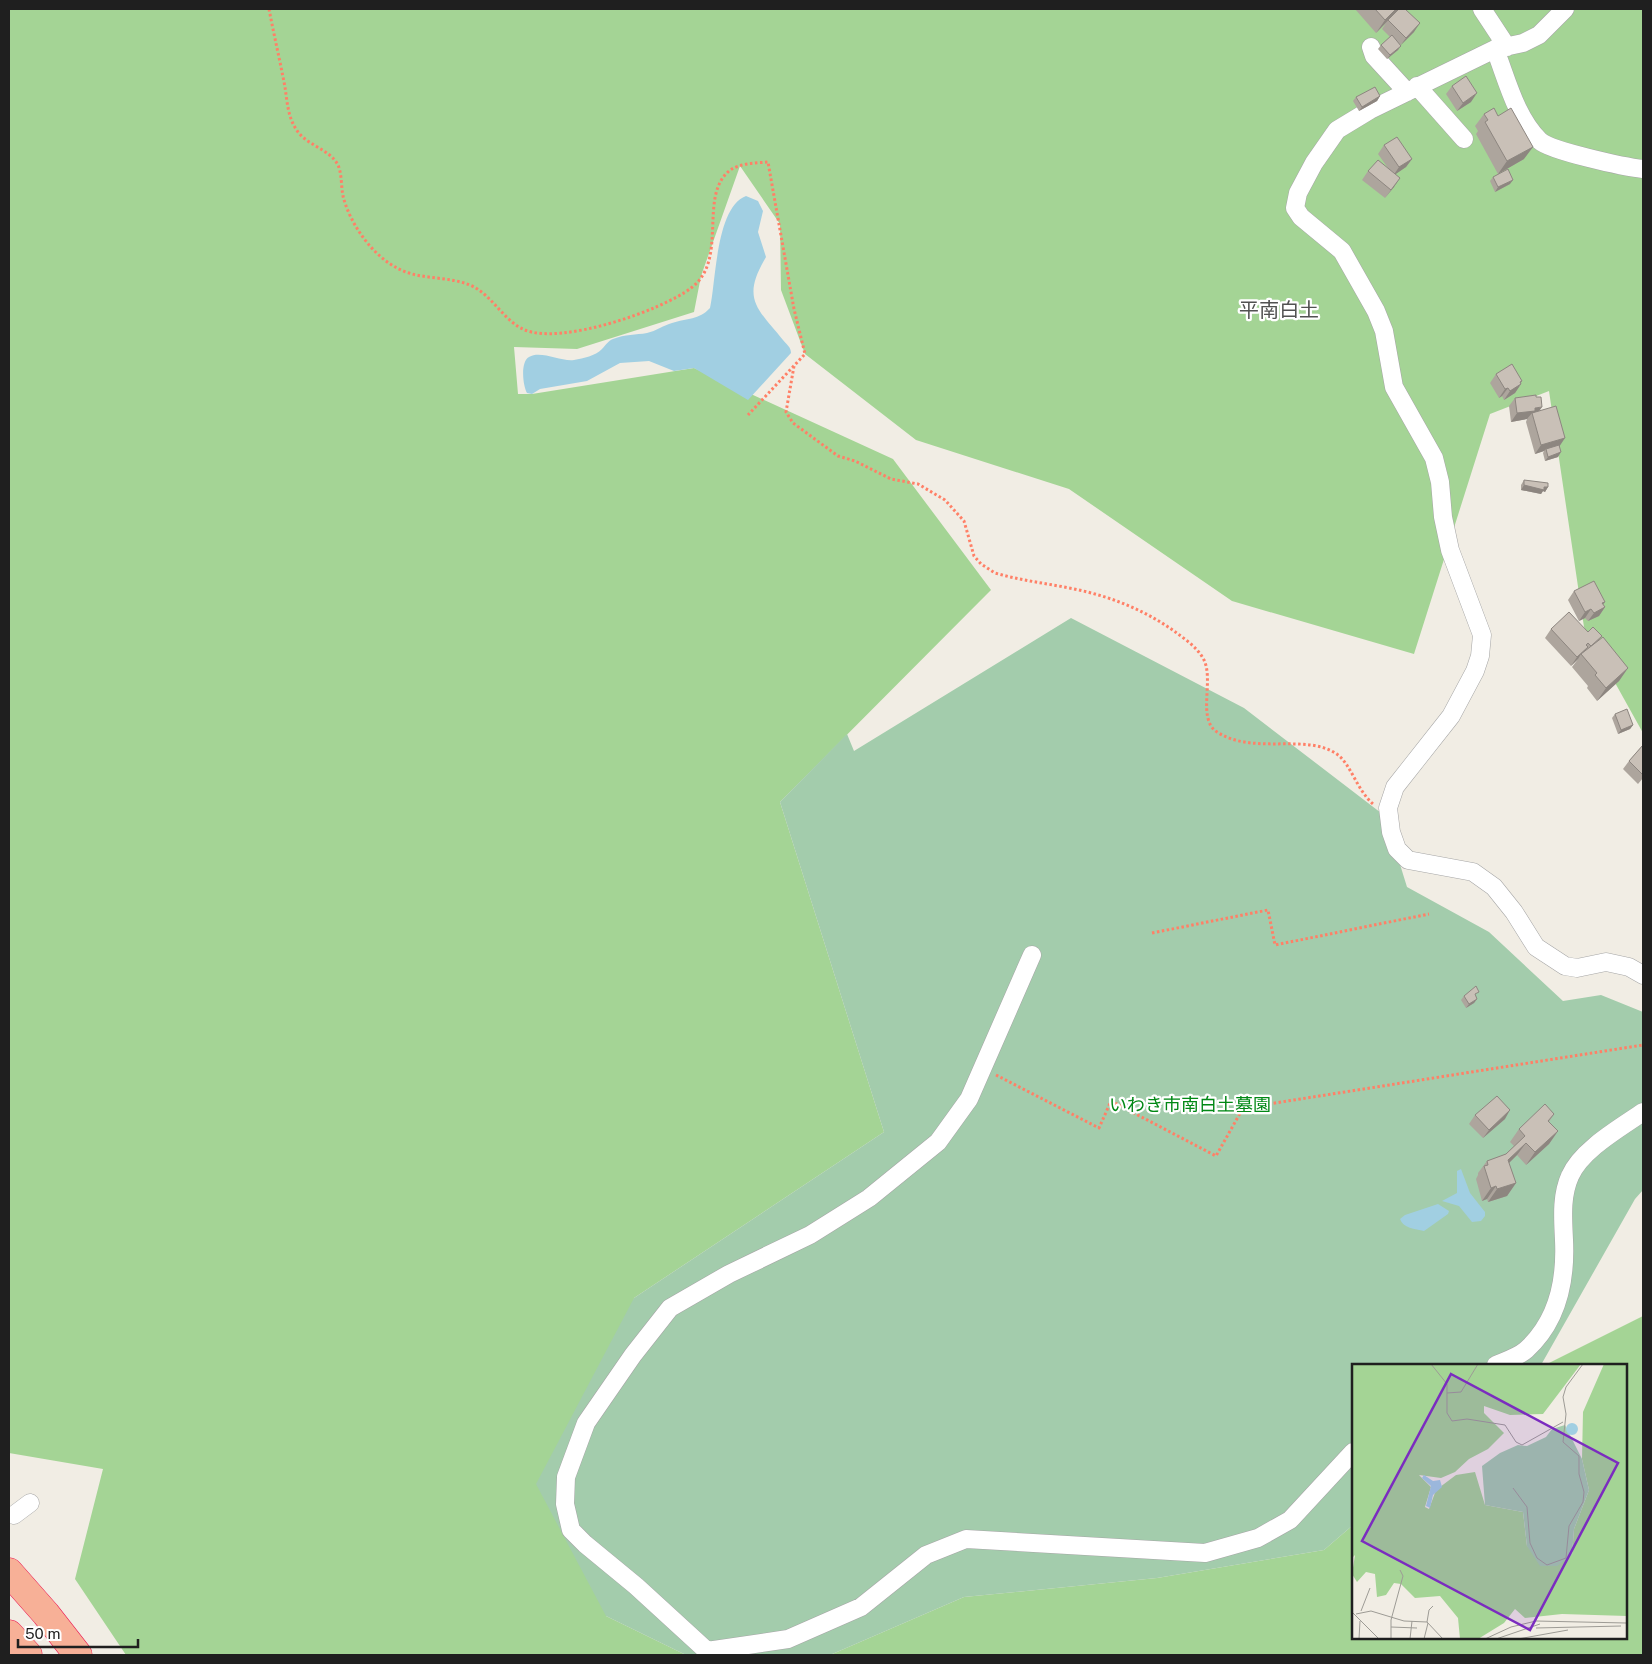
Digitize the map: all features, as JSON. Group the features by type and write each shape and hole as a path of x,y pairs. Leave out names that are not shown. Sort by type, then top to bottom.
{"highway":[{"path":"9,1572 46,1614 78,1655"},
{"path":"9,1634 28,1655"}],"street":[{"path":"1482,9 1501,48 1519,111 1529,128 1542,143 1558,149 1643,169"},
{"path":"1564,9 1539,35 1523,44 1501,48 1412,89 1337,130 1306,178 1298,193 1295,208 1301,218 1342,251 1376,311 1384,331 1394,386 1434,458 1440,482 1443,517 1450,550 1482,635 1480,656 1475,671 1451,716 1395,787 1388,808 1391,832 1397,849 1408,860 1473,872 1494,887 1514,912 1536,947 1566,966 1577,968 1606,962 1629,967 1643,975"},
{"path":"1371,47 1374,56 1412,89 1464,139"},
{"path":"1032,955 968,1099 938,1142 869,1198 810,1235 729,1274 670,1308 633,1354 586,1423 566,1477 565,1504 571,1530 708,1651 788,1639 861,1607 926,1555 966,1539 1205,1553 1258,1538 1290,1520 1352,1453"},
{"path":"1498,1364 1525,1351 1547,1328 1562,1292 1564,1251 1562,1204 1570,1175 1590,1150 1643,1112"},
{"path":"14,1515 30,1503"}],"path":[{"path":"269,9 291,118 302,137 334,160 338,166 344,198 363,236 372,248 398,269 423,277 474,287 508,316 512,324 527,332 548,334 593,328 656,308 693,287 701,276 711,254 714,234 714,211 718,189 722,181 729,171 740,165 768,162 794,309 805,354 748,415"},
{"path":"794,366 786,412 788,418 801,430 838,456 856,461 891,479 918,484 945,500 964,521 974,556 981,564 995,573 1109,599 1143,612 1167,627 1194,647 1203,659 1208,679 1207,716 1215,731 1224,736 1250,742 1278,746 1312,744 1326,748 1341,758 1362,795 1374,805 1389,813"},
{"path":"1152,933 1268,910 1275,944 1429,914"},
{"path":"982,1068 1099,1128 1112,1101 1216,1156 1243,1108 1643,1044"}],"green space":[{"path":"9,9 1643,9 1643,733 1584,627 1549,391 1490,414 1414,654 1232,601 1069,489 916,440 805,354 781,290 780,224 740,166 701,276 694,312 577,349 514,347 518,394 532,394 694,368 893,459 991,590 780,802 884,1132 634,1298 606,1616 686,1655 126,1655 75,1579 103,1469 9,1453"},
{"name":"いわき市南白土墓園","path":"1071,618 1244,708 1385,816 1407,887 1489,932 1563,1001 1601,995 1643,1012 1643,1190 1635,1199 1542,1364 1352,1364 1352,1526 1324,1550 1157,1578 964,1597 830,1655 686,1655 606,1616 536,1484 634,1298 884,1132 780,802 847,734 854,751"},
{"path":"1643,1316 1643,1655 830,1655 964,1597 1157,1578 1324,1550 1352,1526 1352,1639 1627,1639 1627,1364 1547,1364"}],"water":[{"path":"746,196 758,201 763,211 758,232 766,257 754,283 755,302 766,319 790,348 791,353 748,400 694,368 674,371 649,361 620,363 587,381 540,389 532,394 527,393 524,385 523,369 529,357 545,355 574,360 593,355 617,337 643,334 669,324 697,317 706,312 710,308 723,229 736,203"},
{"path":"1461,1169 1470,1193 1485,1212 1485,1216 1481,1221 1472,1222 1459,1206 1442,1201 1457,1193 1457,1171"},
{"path":"1438,1204 1449,1211 1448,1214 1424,1231 1407,1226 1400,1219 1405,1215"}],"building":[{"path":"1375,9 1396,9 1385,20"},
{"path":"1399,9 1405,9 1420,23 1406,38 1388,20"},
{"path":"1392,35 1401,46 1390,55 1381,45"},
{"path":"1466,76 1477,93 1463,103 1452,86"},
{"path":"1375,87 1380,96 1362,107 1356,97"},
{"path":"1494,108 1498,116 1511,108 1533,147 1507,161 1485,122 1488,120 1484,114"},
{"path":"1397,137 1412,159 1399,167 1384,145"},
{"path":"1378,160 1400,178 1391,190 1368,171"},
{"path":"1508,169 1513,180 1498,187 1493,177"},
{"path":"1512,364 1522,381 1520,382 1521,384 1510,391 1508,388 1505,389 1496,374"},
{"path":"1536,395 1536,397 1541,397 1542,407 1535,408 1535,411 1517,413 1515,398"},
{"path":"1556,406 1565,438 1541,445 1532,413"},
{"path":"1559,445 1561,452 1548,457 1546,449"},
{"path":"1524,480 1548,483 1548,487 1544,487 1544,490 1524,485"},
{"path":"1594,581 1605,602 1602,603 1605,607 1594,613 1591,609 1585,612 1574,591"},
{"path":"1569,612 1588,632 1593,627 1602,636 1591,646 1588,643 1586,645 1588,647 1577,657 1551,629"},
{"path":"1603,637 1628,668 1606,688 1595,675 1597,673 1581,654"},
{"path":"1627,709 1633,725 1621,730 1615,714"},
{"path":"1643,745 1643,775 1629,761"},
{"path":"1476,986 1479,992 1475,994 1477,999 1469,1004 1464,996"},
{"path":"1497,1096 1510,1110 1489,1130 1475,1115"},
{"path":"1545,1104 1554,1114 1548,1121 1558,1131 1535,1152 1526,1143 1508,1160 1516,1183 1497,1189 1496,1186 1491,1188 1484,1166 1488,1165 1487,1161 1506,1154 1525,1136 1519,1129"}],"district":[{"name":"平南白土","path":"1279,310"}]}
